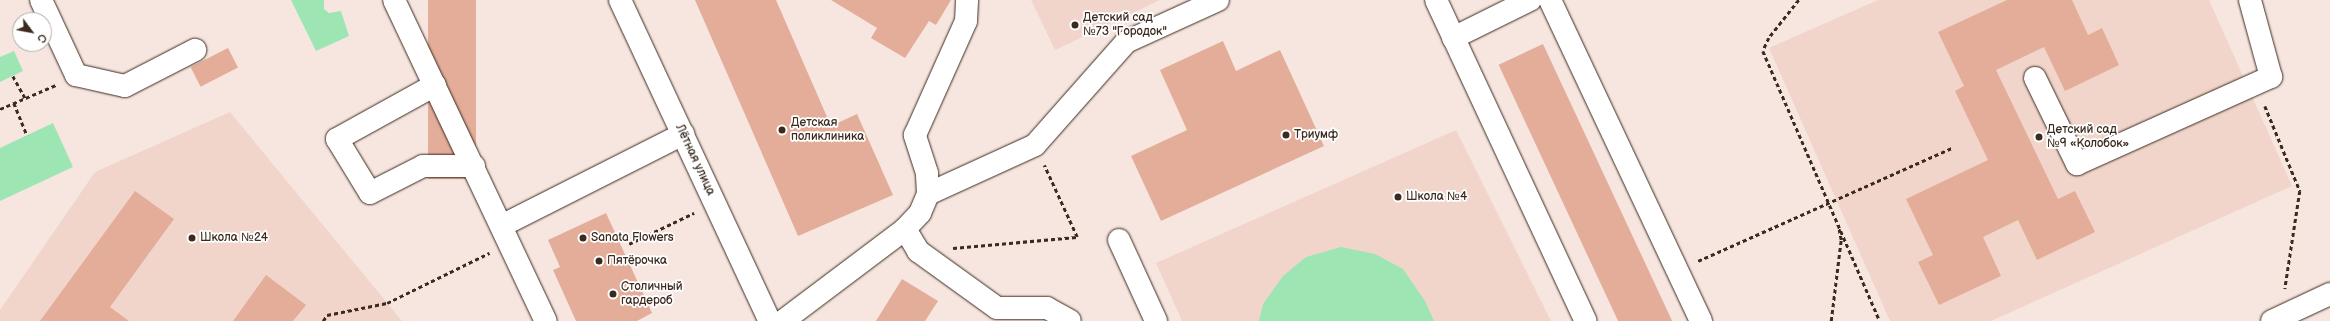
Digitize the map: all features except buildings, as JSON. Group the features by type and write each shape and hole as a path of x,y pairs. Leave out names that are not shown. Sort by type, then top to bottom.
{"street":[{"path":"41,0 76,75 125,86 195,50"},
{"path":"394,0 507,234 546,321"},
{"name":"Лётная улица","path":"620,0 770,321"},
{"path":"783,321 905,229 920,214 928,194 927,173 915,135 966,21 967,0"},
{"path":"928,194 1035,145 1126,42 1218,0"},
{"path":"1436,0 1586,321"},
{"path":"1550,0 1701,321"},
{"path":"2035,78 2077,164 2271,76 2250,0"},
{"path":"1453,38 1517,3"},
{"path":"435,85 337,140 370,193 423,166 474,166"},
{"path":"507,234 683,134"},
{"path":"905,229 918,251 997,308 1047,308 1070,321"},
{"path":"1119,240 1156,321"},
{"path":"2278,320 2330,294"}],"path":[{"path":"1799,0 1769,38 1763,51 1838,220 1880,321"},
{"path":"0,109 76,75"},
{"path":"13,76 25,98"},
{"path":"2256,83 2300,191 2278,320"},
{"path":"14,103 27,135"},
{"path":"918,251 1078,237 1035,145"},
{"path":"1677,270 1952,148"},
{"path":"629,244 694,212"},
{"path":"1831,321 1840,240 1838,220"},
{"path":"323,321 327,315 387,303 507,234"}],"shaded area":[{"name":"Детский сад №73 \"Городок\"","path":"1031,0 1160,0 1055,50"},
{"name":"Детский сад №9 «Колобок»","path":"1878,0 2209,0 2292,186 1991,321 1890,321 1769,48"},
{"name":"Школа №24","path":"230,112 402,321 0,321 0,310 95,172"},
{"name":"Школа №4","path":"1456,130 1551,321 1182,321 1156,263"}],"green space":[{"path":"291,0 324,0 324,9 329,13 341,11 349,36 316,51"},
{"path":"14,52 23,71 0,82 0,57"},
{"path":"53,123 73,167 0,201 0,148"},
{"path":"1341,247 1375,254 1403,269 1425,301 1434,321 1259,321 1263,304 1283,276 1306,257"}],"place":[{"name":"Детский сад №73 \"Городок\"","path":"1075,25"},
{"name":"Детская поликлиника","path":"782,130"},
{"name":"Триумф","path":"1286,135"},
{"name":"Детский сад №9 «Колобок»","path":"2039,137"},
{"name":"Школа №4","path":"1398,197"},
{"name":"Школа №24","path":"192,238"},
{"name":"Sanata Flowers","path":"583,238"},
{"name":"Пятёрочка","path":"599,261"},
{"name":"Столичный гардероб","path":"613,294"}]}
